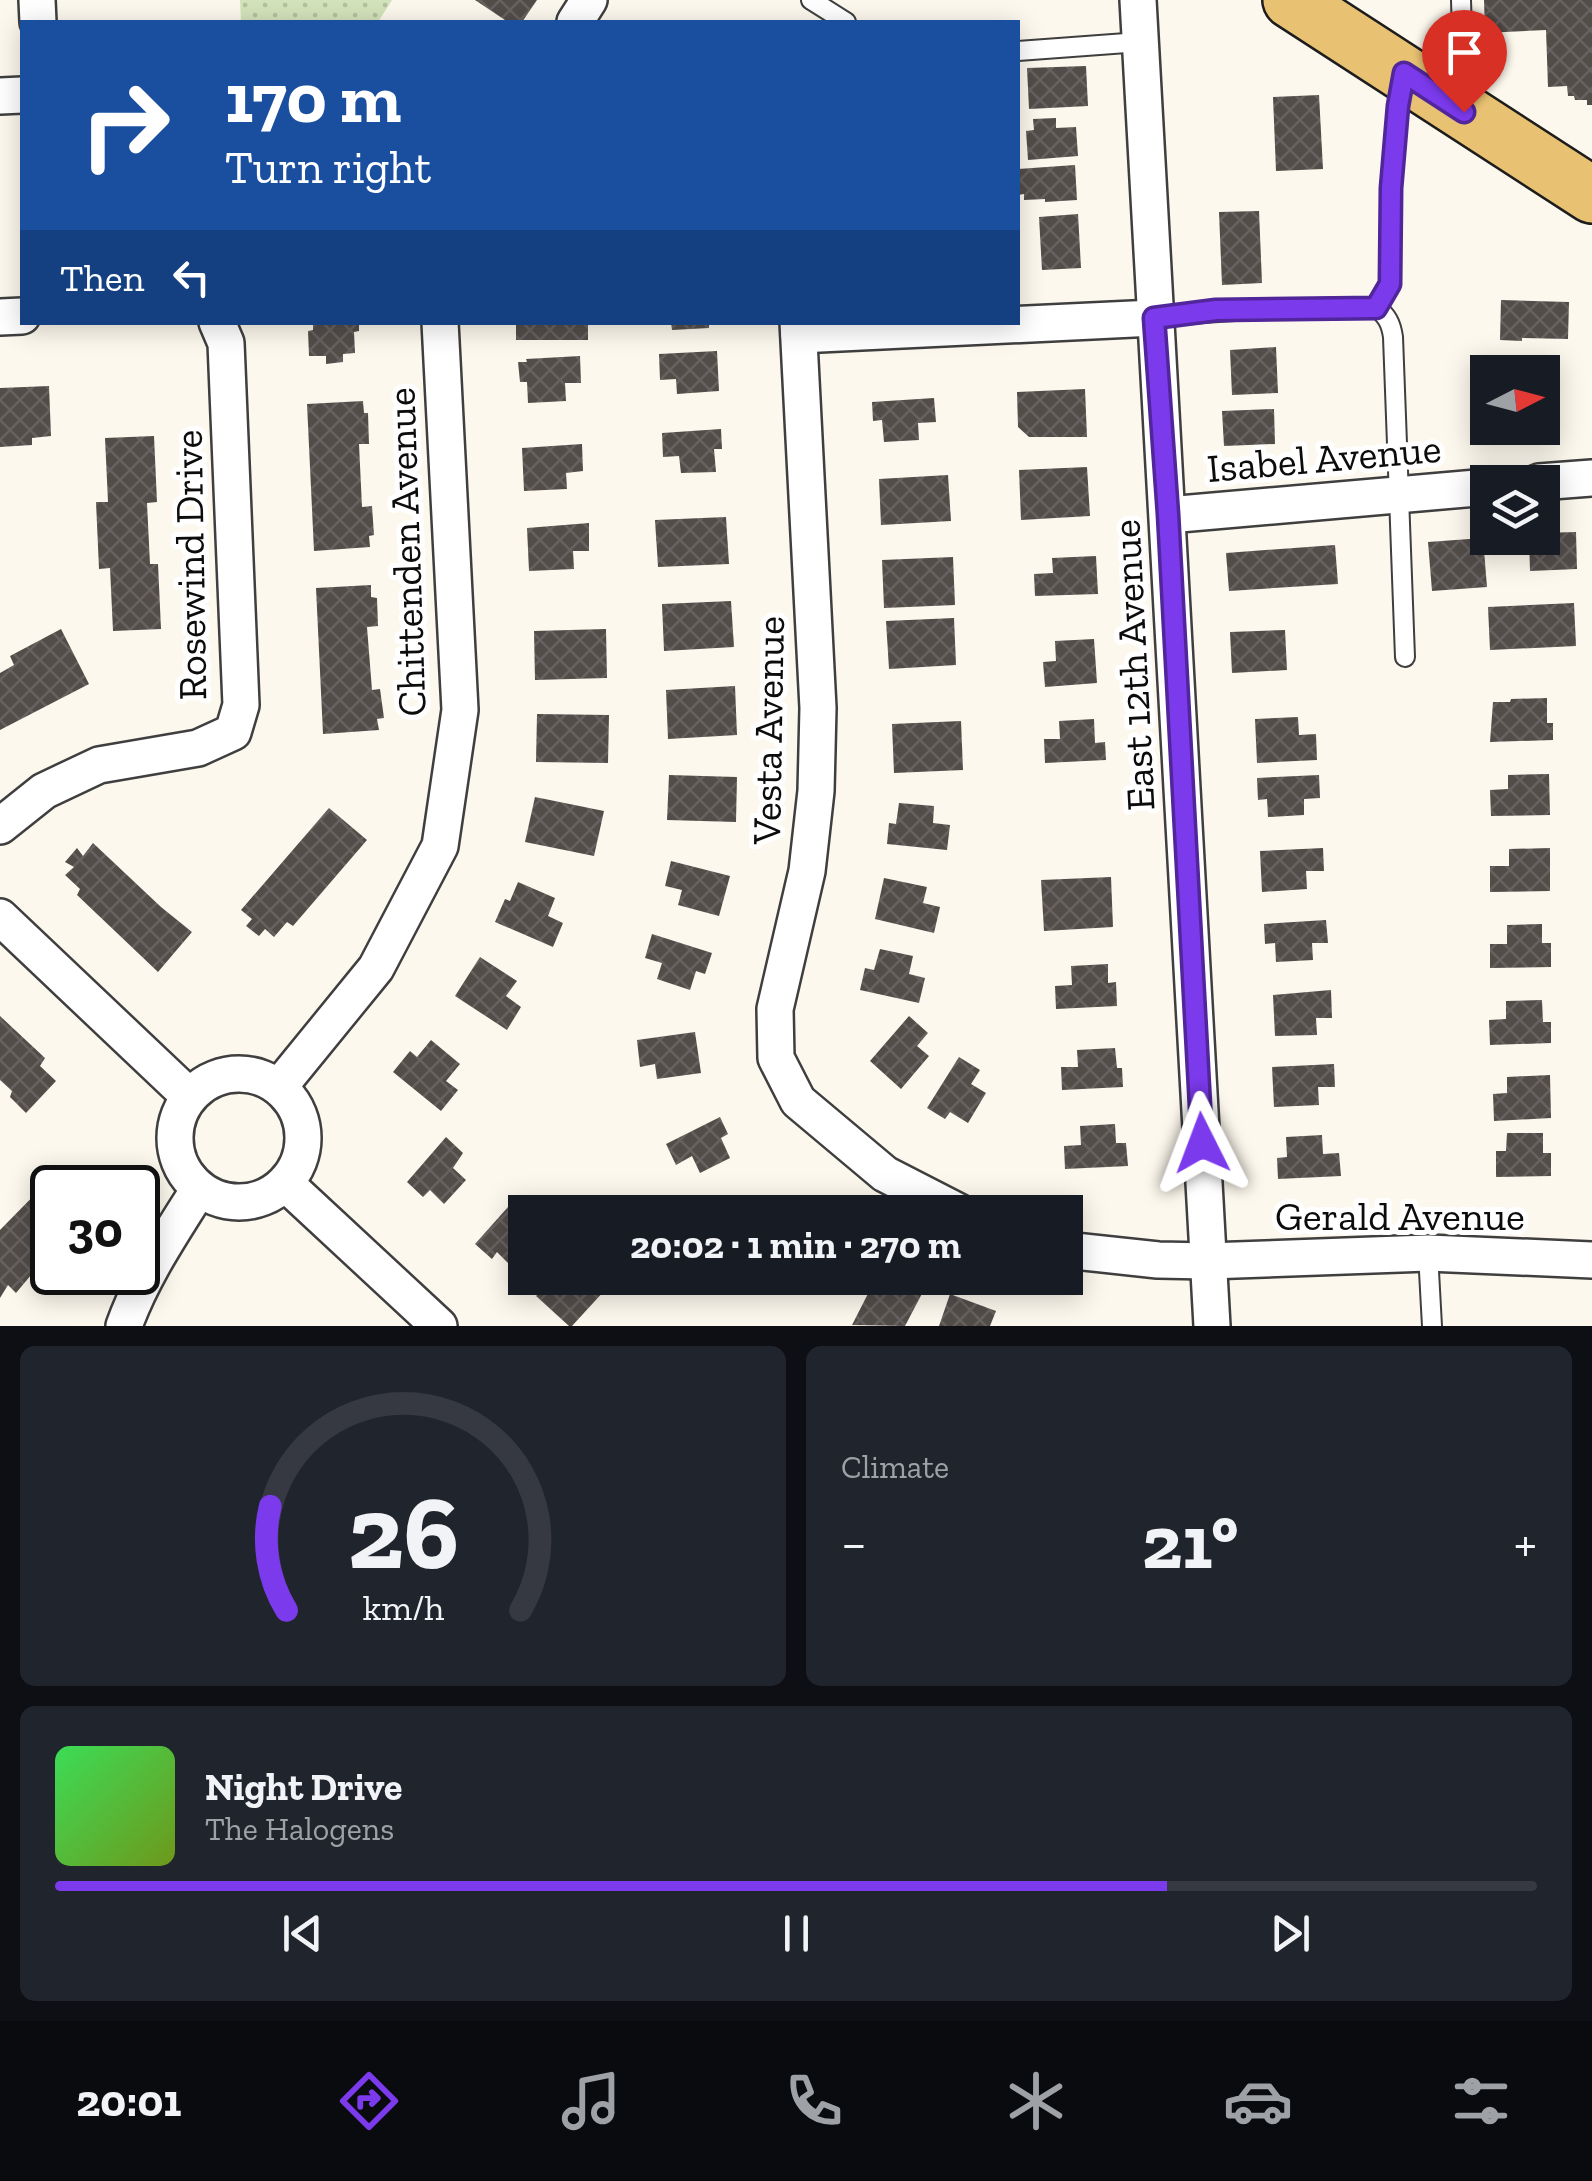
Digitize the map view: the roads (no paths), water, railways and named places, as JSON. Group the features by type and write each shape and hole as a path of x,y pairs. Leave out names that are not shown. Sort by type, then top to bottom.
{"main road":[{"path":"1290,0 1592,195"}],"street":[{"name":"East 12th Avenue","path":"1138,0 1212,1326"},
{"path":"1020,322 1154,318"},
{"name":"Rosewind Drive","path":"0,826 44,791 99,766 198,748 233,732 241,705 226,344 218,325"},
{"name":"Chittenden Avenue","path":"279,1087 376,968 440,846 460,710 440,325"},
{"path":"799,329 928,325"},
{"name":"Vesta Avenue","path":"799,329 818,708 816,791 807,871 775,1009 776,1058 798,1101 885,1174 925,1195"},
{"path":"1560,480 1592,478"},
{"name":"Isabel Avenue","path":"1168,514 1470,489"},
{"path":"0,916 189,1096"},
{"path":"222,1074 262,1077 279,1087 294,1103 302,1123 303,1145 297,1166 285,1184 270,1195 234,1203 216,1199 200,1189 185,1174 176,1155 174,1134 178,1114 189,1096 204,1082 222,1074"},
{"path":"285,1184 439,1326"},
{"path":"124,1326 152,1262 200,1189"},
{"path":"1083,1252 1208,1261"},
{"name":"Gerald Avenue","path":"1208,1261 1428,1253 1592,1260"}],"lane":[{"path":"810,0 843,20"},
{"path":"1461,0 1464,112"},
{"path":"1020,51 1140,42"},
{"path":"1376,308 1390,284 1391,188 1404,73"},
{"path":"1154,318 1216,310 1376,308 1384,314 1393,336 1405,658"},
{"path":"1428,1253 1432,1326"}]}
